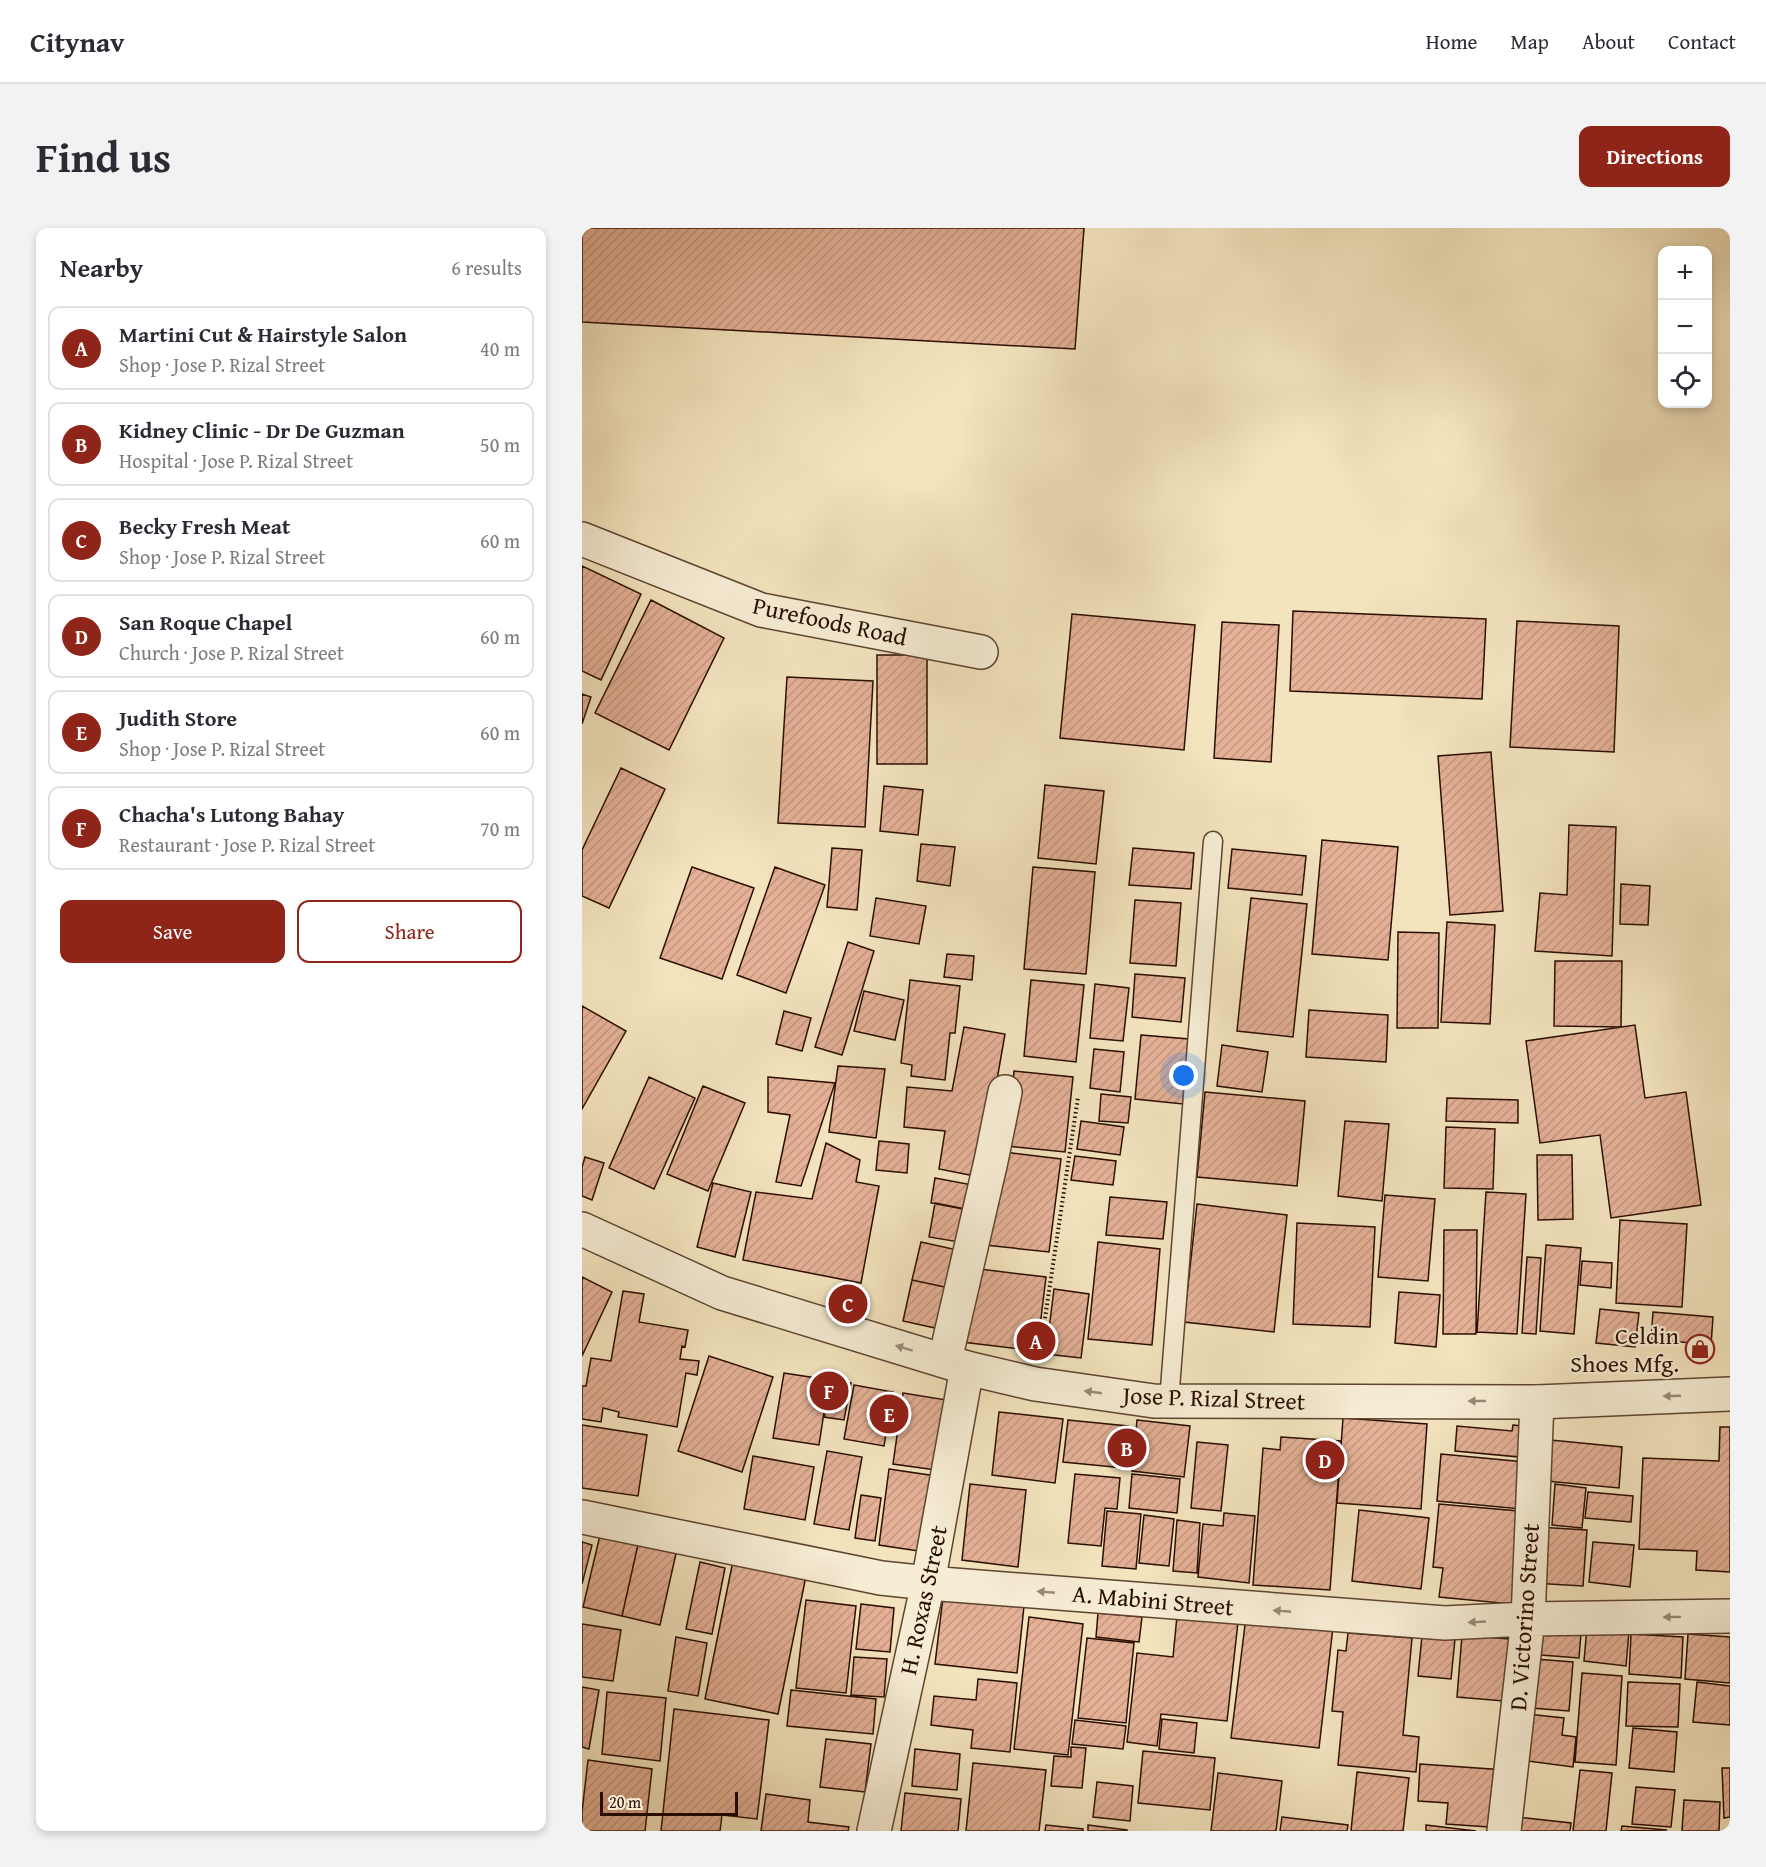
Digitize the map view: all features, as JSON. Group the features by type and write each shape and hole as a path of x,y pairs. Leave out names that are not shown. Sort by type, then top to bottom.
{"street":[{"name":"Purefoods Road","path":"582,539 761,610 981,652"},
{"name":"H. Roxas Street","path":"874,1831 928,1583 956,1364 989,1170 1005,1092"},
{"name":"Jose P. Rizal Street","path":"582,1229 722,1293 956,1364 1035,1384 1154,1401 1537,1402 1730,1394"},
{"name":"D. Victorino Street","path":"1504,1831 1528,1619 1537,1402"},
{"name":"A. Mabini Street","path":"582,1517 881,1578 928,1583 1445,1623 1528,1619 1730,1616"}],"lane":[{"path":"1169,1401 1213,841"}],"path":[{"path":"1035,1384 1078,1097"}],"building":[{"path":"582,228 1084,228 1075,349 582,322"},
{"path":"582,566 641,594 601,680 582,671"},
{"path":"651,600 724,638 669,750 595,713"},
{"path":"1293,611 1486,619 1482,699 1290,691"},
{"path":"1072,614 1195,625 1184,750 1060,738"},
{"path":"1517,621 1619,626 1614,752 1510,747"},
{"path":"1222,622 1279,625 1271,762 1214,758"},
{"path":"877,655 927,655 927,764 877,764"},
{"path":"787,677 873,681 865,827 778,823"},
{"path":"582,694 591,697 582,724"},
{"path":"1491,752 1503,911 1450,915 1438,756"},
{"path":"621,768 665,789 609,908 582,896 582,850"},
{"path":"1045,785 1104,791 1096,864 1038,858"},
{"path":"884,786 923,790 918,835 880,831"},
{"path":"1569,825 1616,827 1612,956 1535,951 1540,893 1567,895"},
{"path":"1322,840 1398,847 1388,960 1312,954"},
{"path":"921,844 955,847 950,886 917,881"},
{"path":"832,848 862,850 857,910 827,907"},
{"path":"1133,848 1194,853 1191,889 1129,885"},
{"path":"1232,849 1306,856 1302,895 1228,888"},
{"path":"692,867 754,888 722,979 660,958"},
{"path":"775,867 825,885 786,993 737,975"},
{"path":"1033,867 1095,872 1086,974 1024,969"},
{"path":"1621,884 1650,886 1648,925 1620,924"},
{"path":"876,898 926,906 919,944 870,936"},
{"path":"1251,898 1307,904 1293,1037 1237,1031"},
{"path":"1135,900 1181,903 1176,966 1130,963"},
{"path":"1447,922 1495,925 1490,1024 1441,1022"},
{"path":"1398,932 1439,933 1438,1028 1397,1028"},
{"path":"848,942 874,951 842,1055 815,1047"},
{"path":"947,954 974,956 972,980 944,977"},
{"path":"1555,961 1622,961 1621,1027 1554,1026"},
{"path":"1135,974 1185,978 1181,1022 1132,1017"},
{"path":"910,980 960,986 955,1033 950,1033 945,1080 911,1076 912,1065 901,1063"},
{"path":"1031,980 1084,985 1076,1062 1024,1056"},
{"path":"1095,984 1129,988 1123,1041 1090,1038"},
{"path":"864,991 904,1000 895,1040 854,1031"},
{"path":"582,1006 626,1031 582,1109"},
{"path":"1309,1010 1388,1015 1386,1062 1306,1057"},
{"path":"784,1011 811,1018 802,1051 776,1044"},
{"path":"1635,1025 1645,1098 1686,1092 1701,1205 1611,1218 1600,1135 1540,1143 1526,1041"},
{"path":"964,1027 1005,1034 980,1177 939,1169 945,1131 904,1127 907,1087 952,1091"},
{"path":"1141,1035 1189,1039 1183,1104 1135,1099"},
{"path":"1222,1045 1268,1052 1262,1092 1217,1086"},
{"path":"1094,1049 1124,1052 1120,1092 1090,1088"},
{"path":"838,1066 885,1069 876,1138 829,1132"},
{"path":"1014,1071 1073,1077 1065,1152 1007,1146"},
{"path":"649,1077 695,1098 654,1189 609,1168"},
{"path":"768,1077 835,1083 801,1186 776,1182 790,1115 768,1112"},
{"path":"703,1086 745,1103 708,1191 667,1174"},
{"path":"1205,1092 1305,1101 1297,1186 1197,1177"},
{"path":"1101,1094 1131,1097 1128,1123 1099,1121"},
{"path":"1447,1098 1518,1100 1518,1123 1446,1121"},
{"path":"1081,1121 1124,1127 1120,1155 1077,1149"},
{"path":"1345,1121 1389,1124 1382,1201 1338,1196"},
{"path":"1446,1127 1495,1129 1493,1189 1444,1188"},
{"path":"879,1141 909,1144 907,1173 876,1170"},
{"path":"826,1143 860,1160 856,1182 879,1186 861,1283 743,1260 756,1192 812,1199"},
{"path":"996,1151 1061,1159 1049,1252 985,1245"},
{"path":"1537,1155 1572,1155 1573,1219 1538,1220"},
{"path":"1075,1156 1116,1161 1113,1185 1071,1180"},
{"path":"585,1157 604,1163 592,1200 582,1196 582,1167"},
{"path":"935,1178 978,1186 974,1211 931,1203"},
{"path":"713,1183 751,1192 735,1257 697,1247"},
{"path":"1486,1192 1526,1194 1517,1334 1477,1332"},
{"path":"1385,1195 1435,1199 1428,1281 1378,1277"},
{"path":"1110,1197 1167,1202 1163,1239 1106,1235"},
{"path":"935,1203 971,1210 965,1243 929,1237"},
{"path":"1197,1204 1287,1215 1274,1332 1184,1322"},
{"path":"1620,1220 1687,1224 1682,1307 1616,1303"},
{"path":"1297,1223 1375,1227 1370,1327 1293,1324"},
{"path":"1444,1230 1477,1230 1476,1334 1443,1334"},
{"path":"921,1242 962,1251 954,1289 912,1280"},
{"path":"1098,1242 1160,1249 1152,1345 1088,1339"},
{"path":"1546,1245 1581,1248 1574,1334 1540,1331"},
{"path":"1527,1257 1541,1258 1536,1334 1522,1333"},
{"path":"1582,1261 1612,1263 1611,1288 1580,1285"},
{"path":"971,1268 1046,1277 1037,1351 962,1342"},
{"path":"582,1277 612,1292 582,1356"},
{"path":"912,1280 954,1289 944,1330 903,1321"},
{"path":"1054,1289 1089,1294 1081,1358 1046,1354"},
{"path":"623,1291 644,1294 639,1322 688,1330 680,1359 699,1361 697,1375 686,1373 677,1427 618,1417 619,1412 603,1408 601,1422 582,1419 582,1386 586,1386 591,1358 611,1361"},
{"path":"1399,1292 1440,1295 1436,1347 1395,1343"},
{"path":"1600,1309 1639,1313 1635,1347 1596,1343"},
{"path":"1653,1312 1713,1317 1711,1345 1651,1339"},
{"path":"709,1356 773,1377 742,1472 678,1451"},
{"path":"784,1373 829,1380 819,1445 773,1438"},
{"path":"831,1380 851,1383 844,1420 824,1417"},
{"path":"854,1385 893,1392 884,1446 844,1439"},
{"path":"903,1393 953,1401 943,1471 893,1464"},
{"path":"999,1412 1063,1419 1055,1483 992,1475"},
{"path":"1343,1418 1427,1424 1421,1509 1337,1503"},
{"path":"1068,1420 1128,1426 1124,1468 1063,1462"},
{"path":"1137,1420 1190,1426 1184,1477 1132,1471"},
{"path":"582,1425 647,1435 638,1496 582,1488"},
{"path":"1513,1425 1533,1427 1530,1458 1455,1451 1457,1426 1512,1431"},
{"path":"1720,1427 1730,1427 1730,1572 1696,1570 1697,1551 1639,1549 1643,1458 1719,1461"},
{"path":"1281,1437 1341,1441 1330,1590 1253,1585 1263,1448 1280,1450"},
{"path":"1540,1439 1622,1447 1619,1488 1536,1480"},
{"path":"1197,1442 1228,1445 1221,1511 1191,1508"},
{"path":"827,1451 862,1457 849,1530 814,1524"},
{"path":"1441,1454 1525,1462 1521,1509 1437,1501"},
{"path":"753,1456 814,1467 805,1520 744,1509"},
{"path":"889,1469 936,1476 925,1552 879,1545"},
{"path":"1075,1474 1120,1478 1117,1509 1105,1508 1101,1546 1068,1543"},
{"path":"1132,1474 1180,1479 1177,1513 1129,1508"},
{"path":"970,1484 1026,1490 1018,1567 962,1560"},
{"path":"1555,1484 1586,1488 1582,1528 1552,1525"},
{"path":"1588,1492 1633,1496 1631,1522 1585,1518"},
{"path":"861,1495 881,1498 875,1541 855,1538"},
{"path":"1439,1504 1519,1511 1522,1605 1439,1597 1443,1568 1433,1567"},
{"path":"1359,1510 1429,1518 1421,1589 1352,1581"},
{"path":"1107,1511 1141,1514 1136,1569 1102,1566"},
{"path":"1224,1513 1255,1516 1249,1583 1198,1577 1203,1524 1223,1526"},
{"path":"1144,1515 1174,1519 1169,1566 1139,1563"},
{"path":"1177,1520 1200,1523 1197,1573 1173,1571"},
{"path":"1537,1527 1587,1530 1583,1586 1533,1583"},
{"path":"601,1531 639,1540 622,1616 583,1607"},
{"path":"639,1540 677,1549 660,1625 622,1616"},
{"path":"582,1542 592,1545 582,1584"},
{"path":"1593,1542 1634,1545 1630,1587 1589,1582"},
{"path":"734,1556 807,1571 778,1714 705,1699"},
{"path":"700,1562 725,1568 712,1634 686,1629"},
{"path":"943,1597 1024,1606 1017,1673 935,1664"},
{"path":"806,1600 856,1606 846,1693 796,1688"},
{"path":"861,1604 894,1608 890,1652 856,1649"},
{"path":"1098,1613 1142,1617 1139,1642 1096,1637"},
{"path":"1177,1616 1238,1622 1227,1721 1161,1714 1157,1746 1127,1742 1137,1653 1173,1657"},
{"path":"1029,1617 1083,1624 1068,1755 1014,1749"},
{"path":"1246,1617 1333,1627 1319,1748 1231,1738"},
{"path":"582,1624 621,1630 613,1681 582,1677"},
{"path":"1587,1627 1629,1631 1626,1666 1584,1661"},
{"path":"1543,1630 1581,1633 1579,1658 1541,1655"},
{"path":"1348,1633 1412,1638 1403,1735 1419,1737 1416,1772 1338,1765 1343,1712 1332,1711 1338,1650 1346,1651"},
{"path":"1631,1634 1683,1637 1681,1678 1629,1674"},
{"path":"1688,1634 1730,1637 1730,1683 1685,1679"},
{"path":"1462,1635 1510,1639 1504,1701 1457,1697"},
{"path":"1422,1636 1455,1639 1451,1679 1418,1676"},
{"path":"676,1637 707,1643 698,1696 668,1691"},
{"path":"1087,1638 1134,1643 1126,1723 1078,1718"},
{"path":"854,1657 887,1659 884,1697 851,1695"},
{"path":"1535,1659 1573,1662 1569,1711 1531,1708"},
{"path":"1582,1673 1622,1676 1616,1765 1575,1762"},
{"path":"978,1679 1017,1683 1010,1752 971,1748 973,1730 931,1725 934,1696 976,1700"},
{"path":"1628,1682 1680,1684 1678,1727 1626,1726"},
{"path":"1697,1682 1730,1686 1730,1725 1693,1722"},
{"path":"582,1687 599,1690 589,1749 582,1747"},
{"path":"791,1690 876,1699 873,1734 787,1726"},
{"path":"607,1692 666,1698 660,1761 602,1754"},
{"path":"674,1709 769,1720 757,1819 722,1815 720,1831 661,1831"},
{"path":"1527,1714 1564,1718 1562,1735 1576,1737 1573,1767 1521,1760"},
{"path":"1162,1719 1197,1723 1194,1753 1159,1749"},
{"path":"1075,1720 1126,1726 1123,1749 1072,1744"},
{"path":"1633,1728 1677,1732 1674,1772 1629,1768"},
{"path":"826,1739 871,1744 865,1792 820,1787"},
{"path":"1071,1747 1086,1748 1082,1788 1051,1786 1054,1756 1071,1757"},
{"path":"915,1749 960,1754 957,1790 912,1786"},
{"path":"1143,1751 1215,1758 1210,1810 1138,1803"},
{"path":"588,1760 652,1769 645,1831 582,1831"},
{"path":"973,1763 1046,1770 1039,1831 966,1831"},
{"path":"1420,1764 1505,1770 1489,1827 1446,1824 1448,1803 1418,1801"},
{"path":"1722,1768 1730,1768 1730,1817 1724,1818"},
{"path":"1580,1770 1612,1773 1606,1831 1573,1831"},
{"path":"1357,1772 1409,1778 1403,1831 1351,1831"},
{"path":"1218,1773 1282,1781 1276,1831 1211,1831"},
{"path":"1097,1782 1133,1786 1130,1821 1093,1817"},
{"path":"1636,1787 1675,1790 1671,1827 1632,1824"},
{"path":"905,1793 961,1799 958,1831 901,1831"},
{"path":"766,1794 810,1800 808,1822 849,1827 848,1831 761,1831"},
{"path":"1684,1800 1720,1802 1719,1831 1682,1831"},
{"path":"1508,1816 1571,1823 1570,1831 1506,1831"},
{"path":"1282,1817 1348,1825 1347,1831 1280,1831"},
{"path":"1046,1825 1083,1829 1083,1831 1045,1831"},
{"path":"1088,1825 1127,1830 1127,1831 1088,1831"},
{"path":"1426,1825 1476,1831 1426,1831"},
{"path":"1622,1826 1667,1830 1621,1831"}],"place":[{"name":"Becky Fresh Meat","path":"848,1304"},
{"name":"Martini Cut & Hairstyle Salon","path":"1036,1341"},
{"name":"Celdin Shoes Mfg.","path":"1700,1349"},
{"name":"Chacha's Lutong Bahay","path":"829,1391"},
{"name":"Judith Store","path":"889,1414"},
{"name":"Kidney Clinic - Dr De Guzman","path":"1127,1448"},
{"name":"San Roque Chapel","path":"1325,1460"}]}
